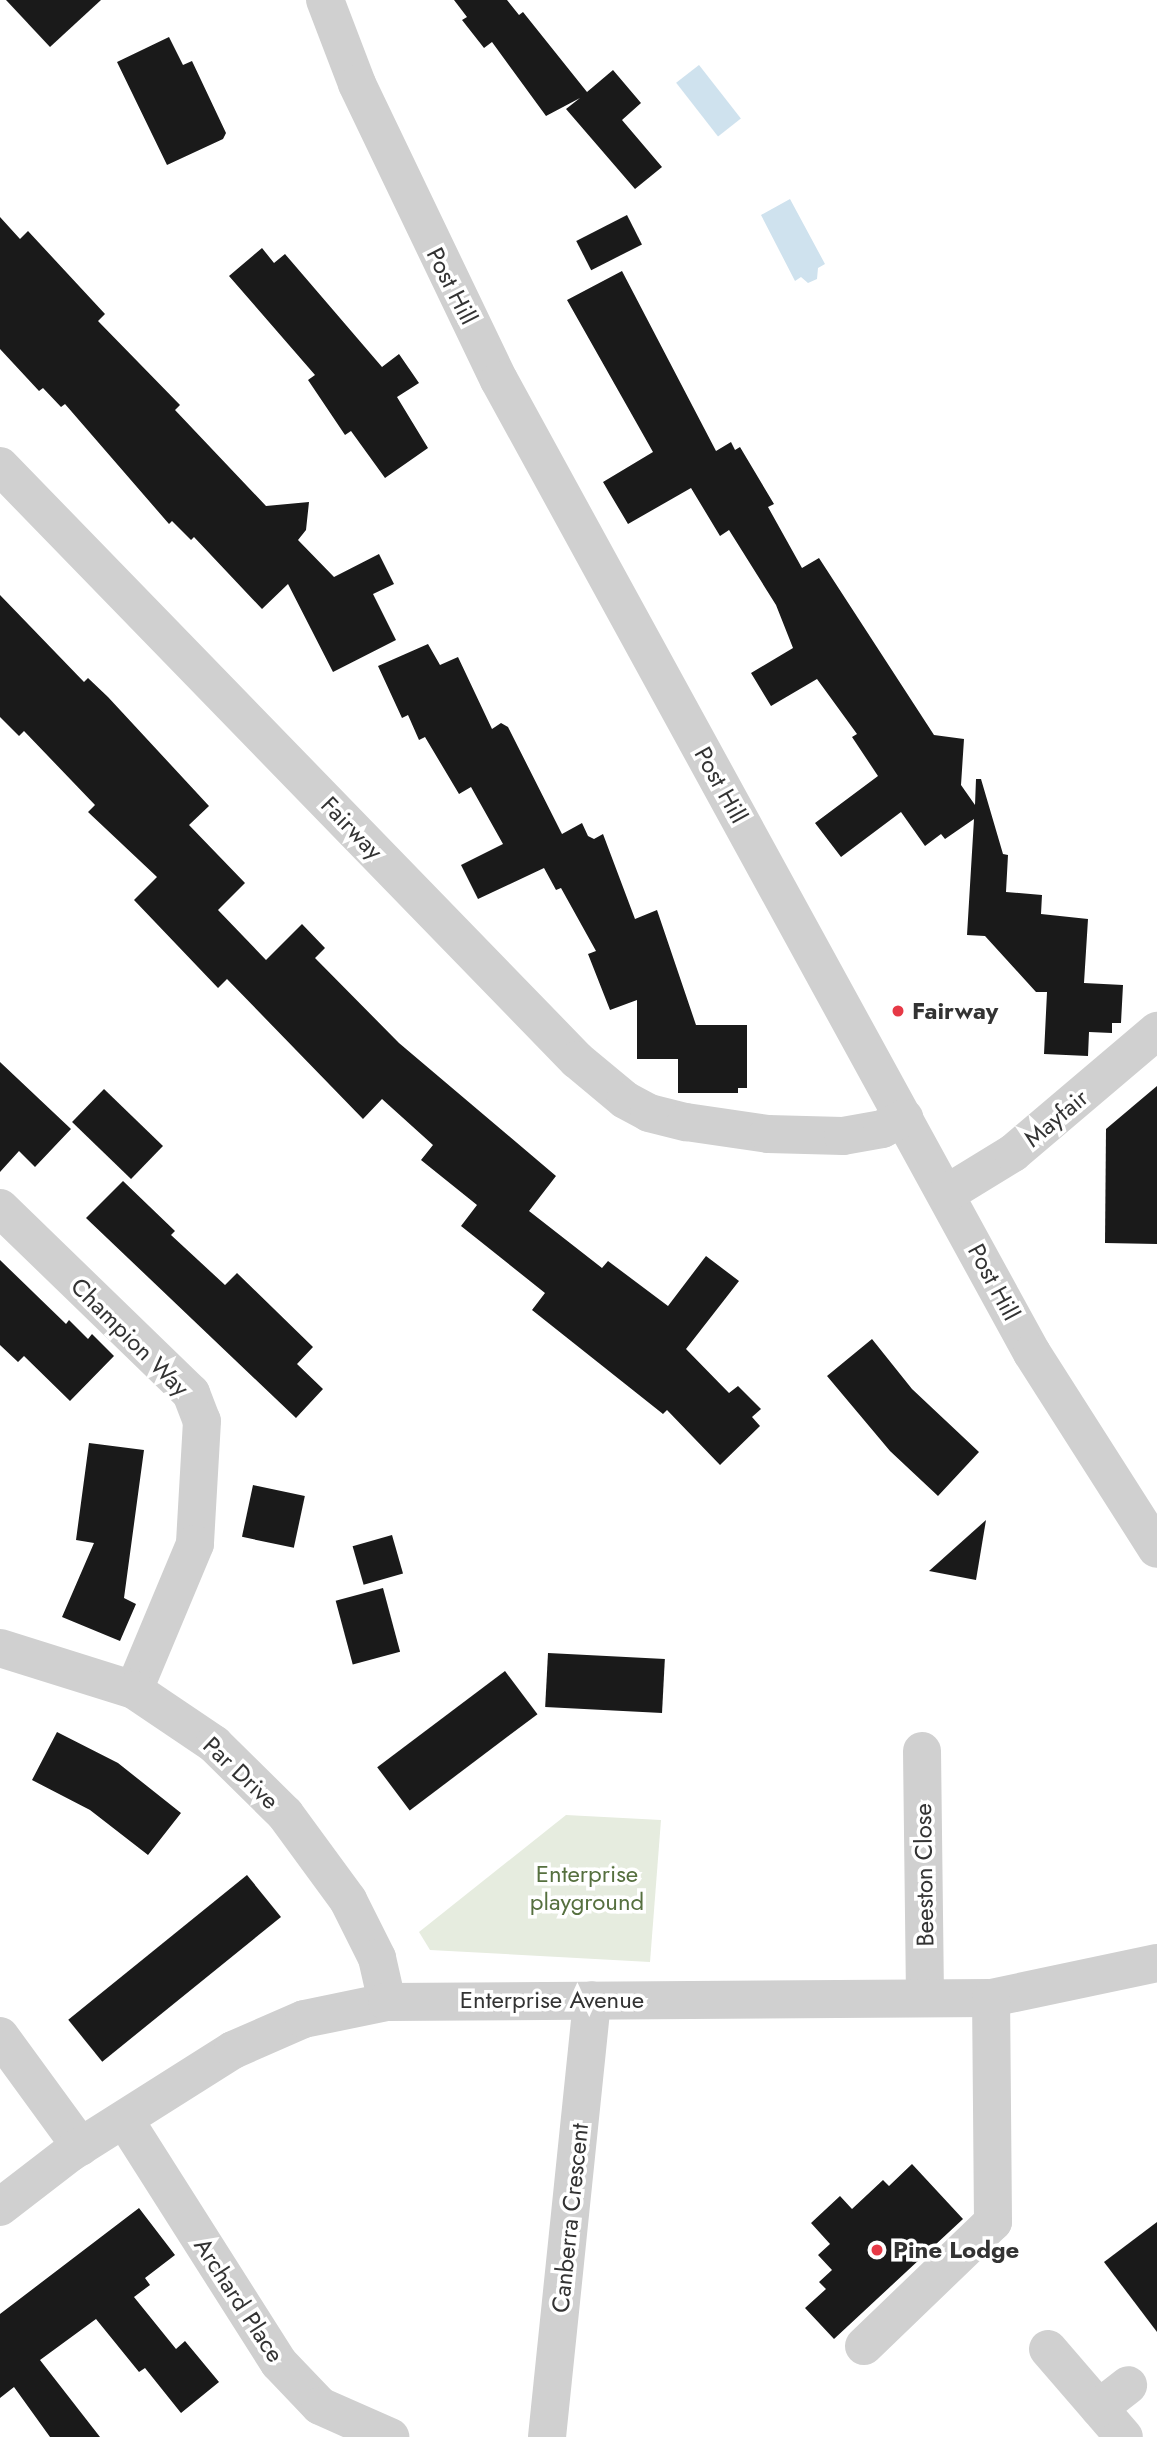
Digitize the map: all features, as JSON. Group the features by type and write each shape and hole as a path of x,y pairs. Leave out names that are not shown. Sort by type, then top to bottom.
{"street":[{"name":"Post Hill","path":"325,0 356,84 499,380 1032,1353 1157,1549"},
{"name":"Fairway","path":"0,466 577,1060 625,1100 649,1113 674,1119 768,1134 844,1136 882,1129 905,1118"},
{"name":"Mayfair","path":"946,1194 1013,1153 1157,1031"},
{"name":"Champion Way","path":"0,1208 191,1393 202,1420 195,1544 134,1690"},
{"name":"Par Drive","path":"0,1648 134,1690 214,1744 285,1814 348,1900 377,1958 387,2002"},
{"name":"Beeston Close","path":"922,1751 925,1998"},
{"name":"Enterprise Avenue","path":"0,2207 81,2147 126,2122 233,2050 304,2019 387,2002 991,1998 1157,1963"},
{"path":"864,2346 993,2222 991,1998"},
{"name":"Canberra Crescent","path":"547,2437 592,2000"},
{"path":"0,2036 81,2147"},
{"name":"Archard Place","path":"126,2122 279,2363 320,2406 390,2437"},
{"path":"1048,2349 1114,2397 1124,2437"}],"green space":[{"name":"Enterprise playground","path":"566,1815 661,1820 650,1962 430,1950 419,1932"}],"water":[{"path":"699,65 741,119 718,136 676,83"},
{"path":"790,199 825,264 818,268 817,279 808,283 801,277 795,281 761,215"}],"building":[{"path":"6,0 101,0 50,47"},
{"path":"454,0 507,0 519,15 523,12 587,92 613,70 641,103 622,120 662,167 635,189 566,109 580,98 546,116 492,42 484,48 462,20 467,17"},
{"path":"169,37 183,65 192,61 226,133 223,139 167,165 117,62"},
{"path":"627,215 642,244 591,270 576,241"},
{"path":"0,217 20,239 28,231 105,314 98,321 180,405 175,410 266,506 309,502 306,530 298,540 334,577 379,554 394,584 373,594 396,640 333,672 288,584 262,609 194,537 191,540 172,521 169,524 65,404 61,407 43,388 39,391 0,349"},
{"path":"262,248 274,263 285,254 382,367 399,354 419,383 397,397 428,448 385,478 351,431 345,435 308,380 315,375 229,276"},
{"path":"622,271 716,451 731,442 735,450 740,447 774,504 768,507 802,568 819,558 934,735 964,739 961,785 975,805 976,779 981,779 1003,854 1008,855 1006,892 1042,895 1041,914 1088,919 1084,983 1123,985 1121,1023 1112,1023 1112,1033 1089,1032 1088,1056 1044,1054 1047,992 1036,992 985,936 967,935 974,819 945,839 941,834 925,846 901,812 841,857 815,823 878,776 852,737 857,734 817,679 771,706 751,673 793,648 776,605 729,530 720,536 691,488 628,524 603,482 653,452 567,300"},
{"path":"0,595 84,682 88,678 108,697 209,806 189,825 245,883 218,910 266,960 302,924 325,948 315,958 399,1043 556,1176 529,1211 602,1268 608,1261 668,1306 706,1256 739,1281 686,1349 729,1393 738,1386 761,1409 752,1417 760,1426 720,1465 667,1410 663,1414 532,1310 545,1293 461,1226 477,1205 421,1160 433,1145 382,1099 363,1119 227,979 218,988 134,900 157,877 88,812 95,805 24,731 19,736 0,717"},
{"path":"428,644 440,665 458,657 492,729 501,723 508,727 562,834 582,823 588,836 594,839 603,834 635,919 657,910 696,1025 747,1025 747,1088 738,1088 738,1093 678,1093 678,1059 637,1059 637,1000 610,1010 588,954 596,951 561,888 556,890 544,868 478,899 461,865 503,844 471,787 459,794 425,737 419,740 408,715 402,718 378,666"},
{"path":"0,1062 71,1129 35,1167 19,1151 0,1172"},
{"path":"1157,1086 1157,1244 1105,1243 1106,1129"},
{"path":"104,1089 163,1146 131,1179 72,1122"},
{"path":"123,1181 175,1231 171,1235 225,1285 237,1273 313,1347 297,1364 323,1389 296,1418 86,1218"},
{"path":"0,1260 66,1324 69,1320 88,1339 92,1334 114,1356 70,1401 24,1356 18,1362 0,1345"},
{"path":"872,1339 912,1389 979,1452 938,1496 890,1451 827,1376"},
{"path":"89,1443 144,1450 124,1598 136,1604 120,1641 62,1617 94,1543 76,1540"},
{"path":"253,1485 305,1496 294,1548 242,1537"},
{"path":"986,1520 976,1580 929,1571"},
{"path":"392,1535 403,1573 364,1585 353,1546"},
{"path":"383,1588 400,1652 353,1664 336,1601"},
{"path":"548,1653 665,1659 662,1713 545,1707"},
{"path":"505,1671 537,1714 410,1810 377,1767"},
{"path":"57,1732 118,1763 181,1813 148,1855 90,1810 32,1780"},
{"path":"247,1875 281,1917 102,2062 68,2020"},
{"name":"Pine Lodge","path":"912,2164 963,2219 834,2339 805,2308 826,2289 819,2282 832,2270 818,2255 830,2244 811,2223 840,2196 852,2209 883,2180 889,2186"},
{"path":"139,2208 175,2255 145,2278 150,2285 134,2297 176,2349 185,2341 219,2382 181,2413 145,2368 139,2372 96,2319 40,2360 100,2437 50,2437 14,2387 0,2398 0,2314"},
{"path":"1157,2222 1157,2332 1104,2262"}],"place":[{"name":"Fairway","path":"898,1011"},
{"name":"Pine Lodge","path":"877,2250"}]}
